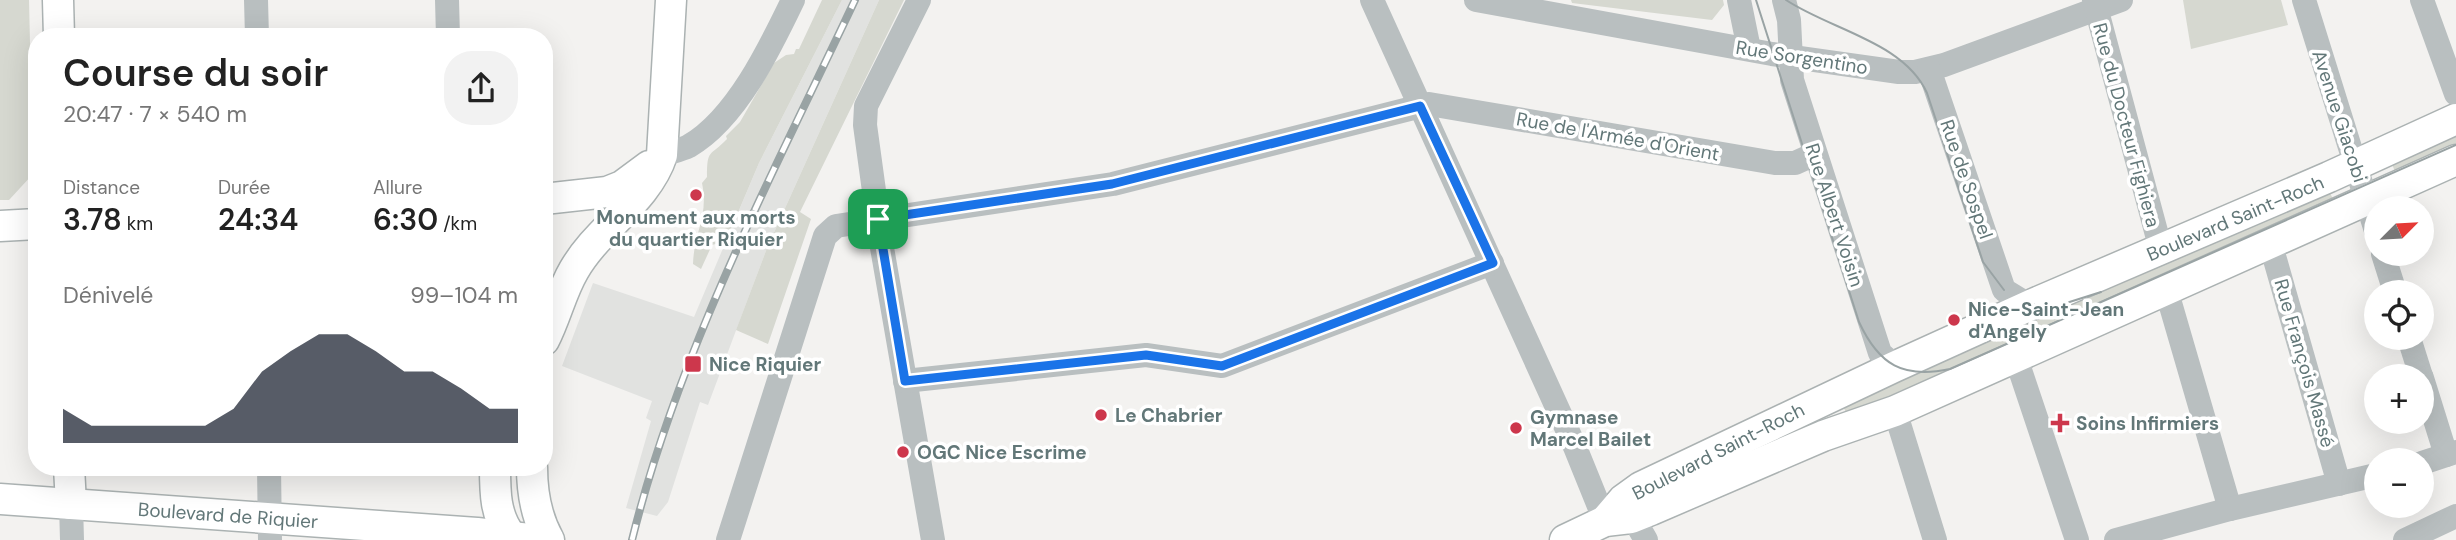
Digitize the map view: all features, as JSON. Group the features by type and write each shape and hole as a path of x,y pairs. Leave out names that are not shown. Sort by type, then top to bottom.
{"main road":[{"path":"58,0 59,28"},
{"path":"553,324 573,271 599,236 658,170 663,155 671,0"},
{"name":"Boulevard Saint-Roch","path":"1623,524 1633,491 1656,479 1895,366 2456,119"},
{"path":"553,198 607,192 622,186 663,155"},
{"name":"Boulevard Saint-Roch","path":"2376,196 2456,160"},
{"name":"Boulevard Saint-Roch","path":"1623,524 1823,436 1853,428 1895,411 2015,355 2364,201"},
{"path":"0,226 28,224"},
{"path":"69,476 71,504"},
{"path":"496,476 499,515 503,526 525,538"},
{"path":"532,476 537,514 549,540"},
{"name":"Boulevard de Riquier","path":"0,499 71,504 270,529 525,538"},
{"path":"1565,540 1623,524"}],"street":[{"path":"256,0 257,28"},
{"path":"447,0 448,28"},
{"path":"663,155 687,147 715,125 733,104 777,33 793,0"},
{"path":"919,0 866,106 865,125 878,219 933,540"},
{"path":"1372,0 1591,481 1623,524"},
{"name":"Rue Sorgentino","path":"1476,0 1566,8 1749,49 1899,72 1929,69 2095,4 2121,0"},
{"path":"1739,0 1749,49"},
{"name":"Rue Albert Voisin","path":"1784,0 1789,20 1792,80 1880,353 1895,366"},
{"name":"Avenue Giacobi","path":"2304,0 2366,196"},
{"path":"2422,0 2456,94"},
{"name":"Rue du Docteur Fighiera","path":"2095,4 2161,250"},
{"name":"Rue de Sospel","path":"1929,69 2004,290 2033,304"},
{"name":"Rue de l'Armée d'Orient","path":"728,540 825,236 836,226 1112,184 1429,104 1775,163 1796,163 1815,154"},
{"name":"Rue François Massé","path":"2270,242 2339,484"},
{"path":"905,381 1146,355 1222,366 1493,263"},
{"path":"2166,289 2230,509"},
{"path":"2015,355 2077,540"},
{"path":"2434,408 2451,453 2434,459"},
{"path":"1895,411 1935,540"},
{"path":"269,476 270,529"},
{"path":"2116,540 2230,509 2364,478"},
{"path":"71,504 72,540"},
{"path":"2405,540 2456,516"}],"shaded area":[{"path":"0,0 29,0 28,179 9,200 0,200"},
{"path":"822,0 842,0 759,163 726,241 712,245 701,269 693,264 704,205 702,183 707,177 709,157 740,122 774,63 799,49"},
{"name":"Nice Riquier","path":"842,0 879,0 767,248 708,405 700,402 668,502 657,516 626,508 651,421 646,418 652,401 562,366 593,283 694,317 759,163"},
{"path":"879,0 904,0 800,212 811,219 768,344 736,330 767,248"},
{"path":"1571,0 1723,0 1724,5 1712,20 1572,3"},
{"path":"2183,0 2281,0 2288,25 2191,49"},
{"path":"2456,131 2456,152 2398,178 2390,160"},
{"path":"2327,187 2336,205 1850,421 1841,402"}],"tram line":[{"path":"1756,0 1859,322 1875,349 1894,365 1906,370 1933,372 1950,369 2456,145"},
{"path":"1786,0 1884,49 1902,61 1916,76 1927,93 1983,262 2004,290"},
{"path":"2033,304 2060,305 2101,292"}],"railway":[{"path":"632,540 652,469 701,332 760,198 855,0"}],"place":[{"name":"Monument aux morts du quartier Riquier","path":"696,195"},
{"name":"Nice-Saint-Jean d'Angely","path":"1954,320"},
{"name":"Nice Riquier","path":"693,364"},
{"name":"Le Chabrier","path":"1101,415"},
{"name":"Soins Infirmiers","path":"2060,423"},
{"name":"Gymnase Marcel Bailet","path":"1516,428"},
{"name":"OGC Nice Escrime","path":"903,452"}],"route":[{"path":"1420,106 1493,263 1222,366 1146,355 905,381 878,219 1112,184 1420,106"}]}
